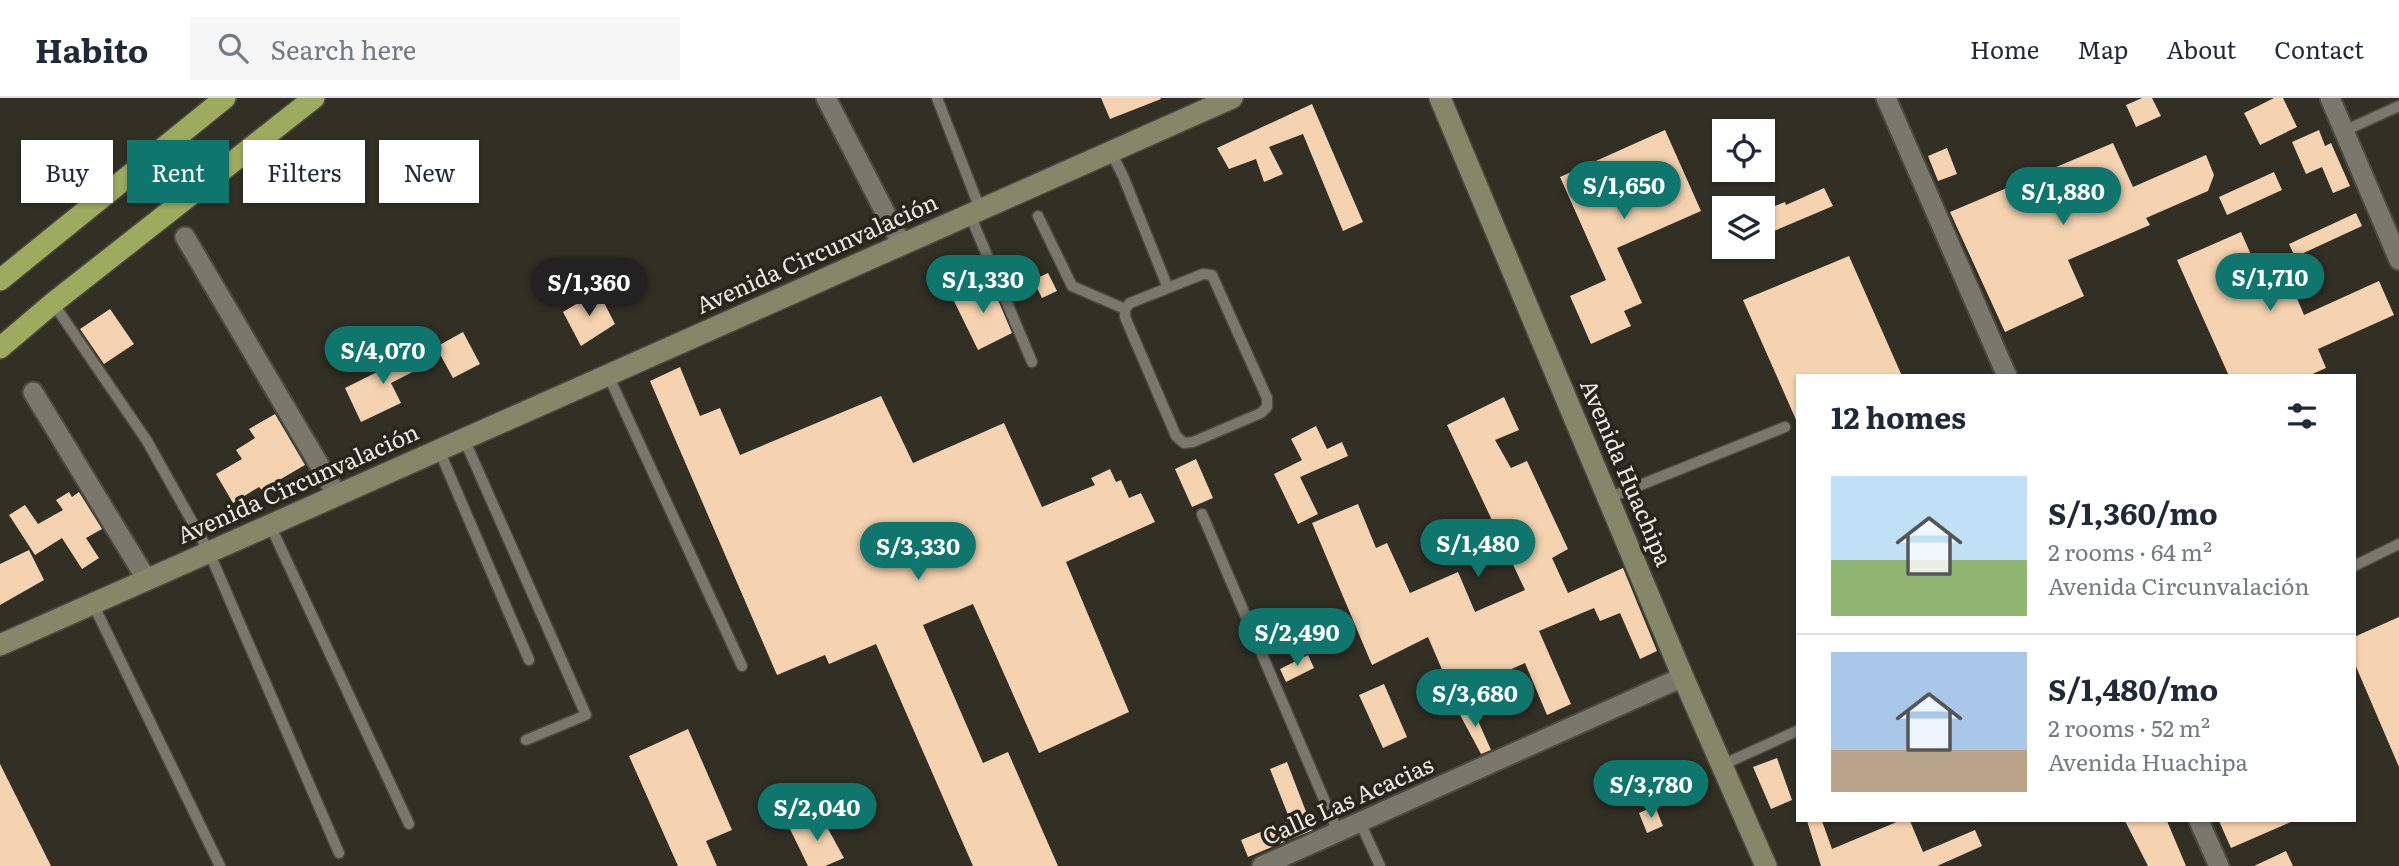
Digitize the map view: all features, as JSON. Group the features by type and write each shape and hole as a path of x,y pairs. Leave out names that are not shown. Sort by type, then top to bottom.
{"highway":[{"path":"0,280 225,98"},
{"path":"0,348 53,303 314,98"}],"street":[{"path":"826,98 902,245"},
{"name":"Avenida Circunvalación","path":"0,645 1232,98"},
{"name":"Avenida Huachipa","path":"1440,98 1683,677 1766,866"},
{"path":"1886,98 2006,374"},
{"path":"2330,98 2399,260"},
{"path":"185,237 337,495"},
{"path":"33,392 147,580"},
{"name":"Calle Las Acacias","path":"1262,866 1683,677"},
{"path":"2199,822 2218,866"}],"lane":[{"path":"937,98 975,212 1032,362"},
{"path":"2344,131 2399,106"},
{"path":"1110,152 1124,176 1168,288"},
{"path":"1038,216 1072,286 1125,309"},
{"path":"1203,274 1212,275 1217,281 1267,398 1267,407 1261,413 1193,442 1184,443 1176,436 1125,317 1125,309 1130,303 1203,274"},
{"path":"53,303 147,441 209,552 339,853"},
{"path":"608,375 742,666"},
{"path":"1608,498 1785,427"},
{"path":"464,439 586,715 526,740"},
{"path":"439,450 529,660"},
{"path":"1202,514 1338,832"},
{"path":"270,525 409,824"},
{"path":"2356,565 2399,544"},
{"path":"93,604 220,866"},
{"path":"1722,765 1796,731"},
{"path":"1360,822 1380,866"}],"building":[{"path":"1101,98 1160,98 1161,99 1110,119"},
{"path":"2142,98 2152,98 2161,116 2136,127 2126,105"},
{"path":"2274,98 2283,98 2297,127 2260,145 2244,113"},
{"path":"1312,104 1363,222 1343,231 1303,134 1269,147 1283,174 1264,182 1256,159 1229,169 1217,148"},
{"path":"1665,130 1701,211 1617,248 1642,303 1624,311 1631,326 1591,344 1570,296 1606,280 1560,177"},
{"path":"2319,130 2325,146 2331,143 2350,186 2333,193 2322,167 2306,174 2292,142"},
{"path":"2113,143 2133,187 2206,155 2214,175 2208,191 2146,218 2150,225 2068,260 2084,296 2005,332 1950,212"},
{"path":"1947,148 1957,174 1938,181 1928,156"},
{"path":"2274,172 2282,190 2227,215 2219,197"},
{"path":"1824,188 1833,206 1775,231 1775,206 1785,202 1786,205"},
{"path":"2356,213 2362,226 2295,257 2289,244"},
{"path":"2241,232 2260,275 2283,265 2304,315 2379,281 2394,315 2318,349 2326,368 2312,374 2228,374 2177,260"},
{"path":"1849,256 1901,374 1796,374 1796,420 1743,300"},
{"path":"1048,273 1057,291 1042,298 1033,280"},
{"path":"990,281 1012,333 978,350 953,299"},
{"path":"598,291 615,324 581,346 563,312"},
{"path":"110,309 134,344 104,364 80,329"},
{"path":"463,332 480,364 453,378 436,347"},
{"path":"425,348 432,362 391,383 401,403 361,422 345,388"},
{"path":"680,367 700,416 720,408 740,455 881,396 913,463 1004,423 1042,507 1095,485 1091,478 1110,469 1116,482 1121,480 1129,498 1141,493 1155,522 1066,562 1129,712 1039,753 973,604 923,625 983,763 1008,752 1058,866 973,866 876,644 829,664 825,655 777,675 650,381"},
{"path":"1504,397 1519,430 1495,440 1511,468 1527,461 1568,549 1552,558 1568,593 1623,568 1657,651 1640,659 1620,613 1600,621 1594,608 1539,631 1571,704 1547,715 1525,663 1453,695 1428,637 1372,665 1312,523 1358,504 1376,548 1387,543 1410,593 1458,572 1475,612 1525,590 1447,425"},
{"path":"275,414 305,465 233,503 216,474 242,459 236,450 255,438 249,429"},
{"path":"1316,426 1327,449 1342,442 1348,456 1300,477 1318,514 1298,524 1274,474 1302,460 1291,439"},
{"path":"1196,459 1213,498 1192,507 1175,469"},
{"path":"69,492 72,497 79,492 102,529 86,538 99,558 82,569 62,538 35,555 9,515 25,505 38,524 63,510 56,500"},
{"path":"29,550 44,580 0,605 0,564"},
{"path":"2399,617 2399,767 2356,667 2356,636"},
{"path":"1308,655 1314,668 1286,682 1280,669"},
{"path":"1384,684 1407,737 1383,748 1359,695"},
{"path":"1471,705 1491,750 1481,754 1458,711"},
{"path":"688,729 732,830 706,841 717,866 678,866 629,756"},
{"path":"1777,758 1792,800 1771,809 1753,767"},
{"path":"1287,762 1313,830 1248,857 1241,840 1290,820 1270,769"},
{"path":"0,764 51,866 0,866"},
{"path":"1655,806 1663,826 1647,833 1639,813"},
{"path":"821,816 844,858 825,866 808,866 790,829"},
{"path":"1807,822 1822,822 1832,849 1897,822 1910,822 1923,852 1975,830 1982,846 1937,866 1821,866"},
{"path":"2126,822 2167,822 2186,866 2148,866"},
{"path":"2219,822 2291,822 2231,848"},
{"path":"2286,851 2293,866 2254,866"}]}
